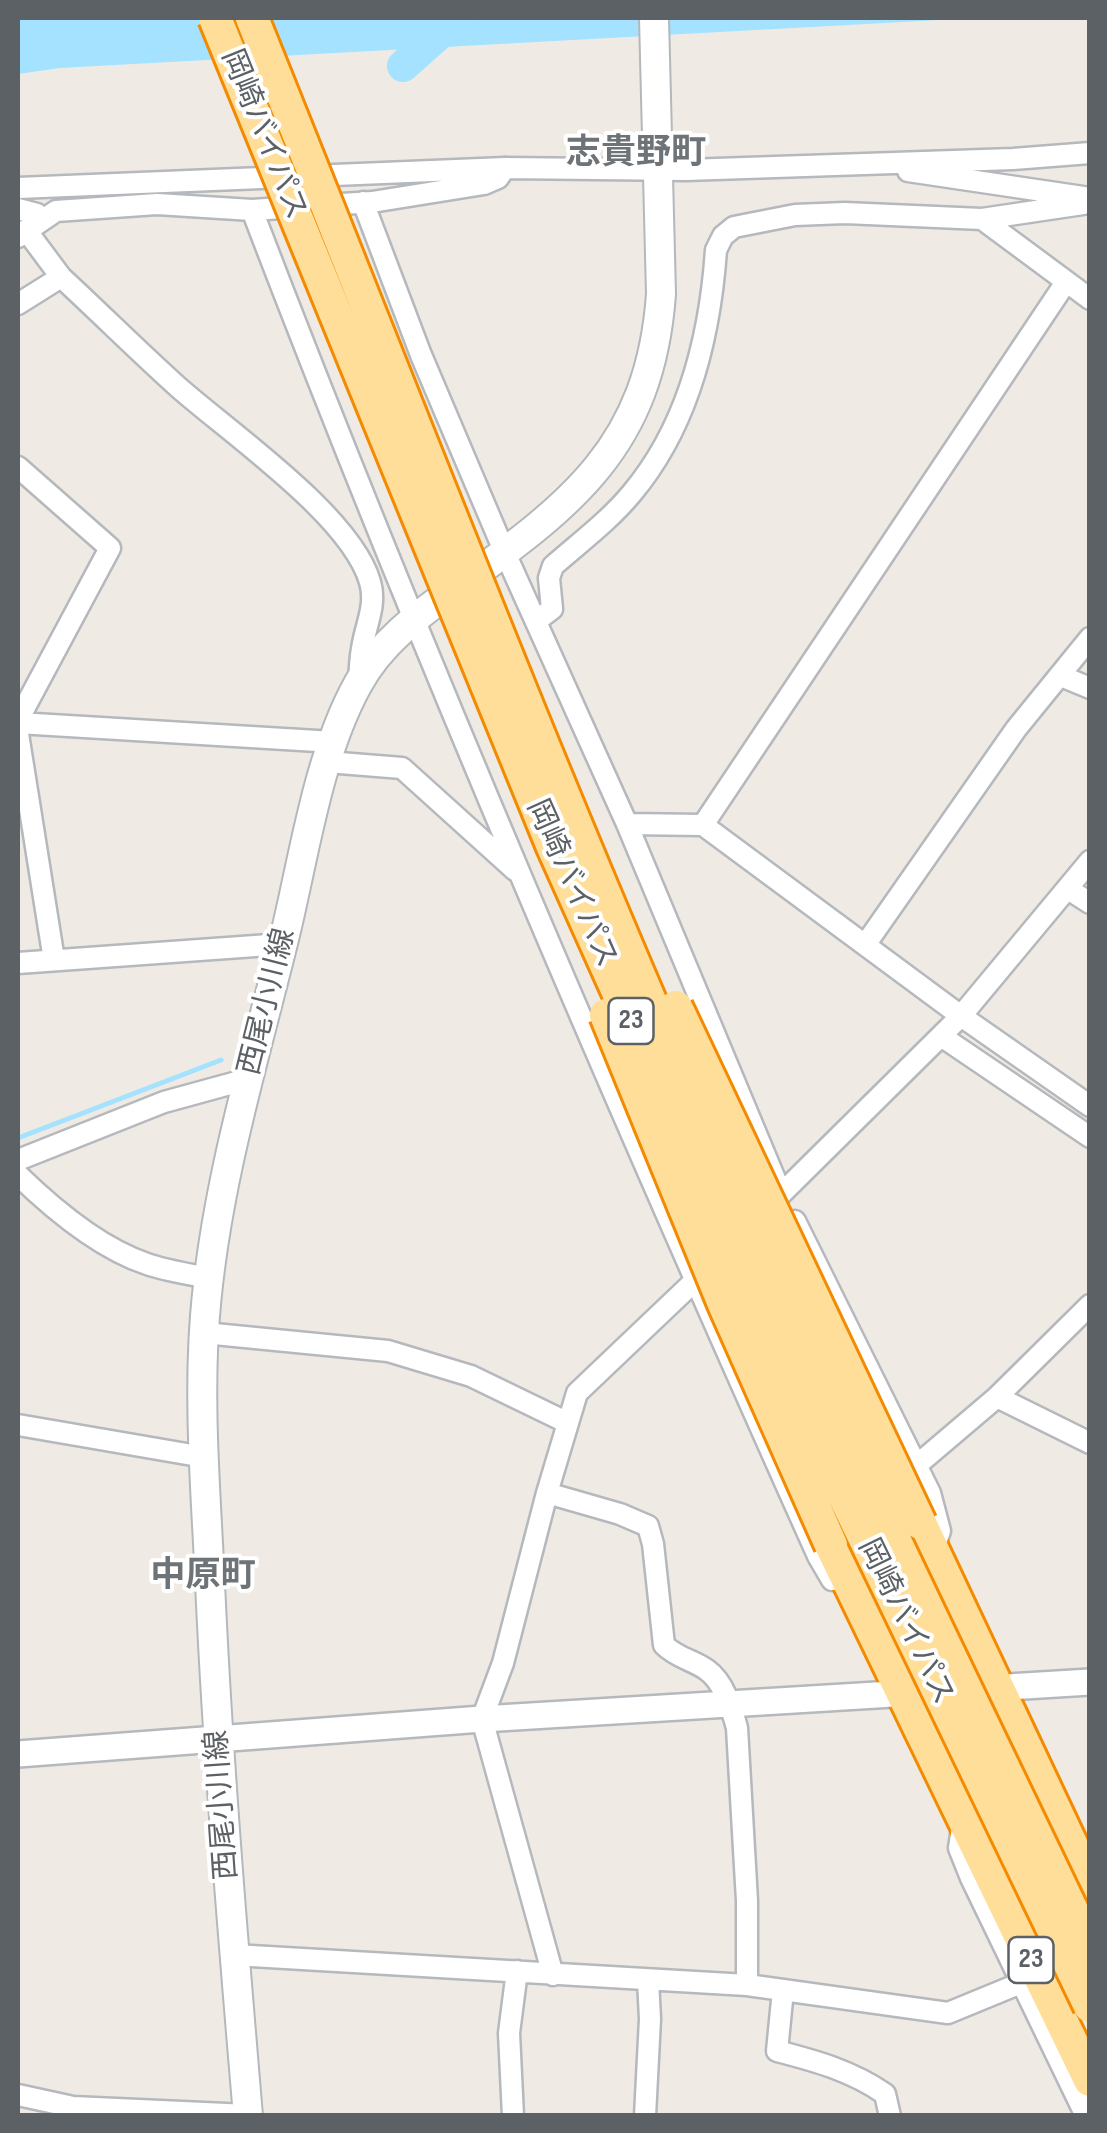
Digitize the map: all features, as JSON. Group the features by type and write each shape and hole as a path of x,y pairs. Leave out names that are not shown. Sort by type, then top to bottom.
{"highway":[{"name":"岡崎バイパス","path":"215,18 553,847 840,1487 1090,2006"},
{"name":"岡崎バイパス","path":"252,18 608,899 695,1104 865,1478 1090,1948"},
{"name":"23","path":"553,847 548,869 649,1124 830,1545 1090,2080"},
{"name":"23","path":"608,899 630,915 654,964 1090,1884"}],"main road":[{"name":"西尾小川線","path":"248,2115 217,1739 204,1458 204,1333 216,1218 330,752 359,680 413,618 543,524 588,482 615,444 644,390 658,331 661,294 654,18"}],"street":[{"path":"18,188 657,163 860,164 1012,159 1090,152"},
{"path":"860,164 1090,200"},
{"path":"28,228 56,212 157,204 252,210 363,202 484,184 498,178 505,168"},
{"path":"536,621 552,609 552,566 630,497 669,438 685,404 699,358 711,304 716,250 723,236 734,227 796,216 844,213 982,218 1090,200"},
{"path":"363,202 421,355 504,553 627,824 780,1194 918,1464 940,1531 926,1538"},
{"path":"18,209 37,214 28,228"},
{"path":"252,210 354,477 695,1282 818,1556 849,1608 872,1628"},
{"path":"982,218 1090,299"},
{"path":"28,228 61,277 181,390 235,432 348,540 363,565 372,594 359,680"},
{"path":"18,304 61,277"},
{"path":"704,824 1066,282"},
{"path":"18,467 110,548 18,721 330,752 402,768 520,875"},
{"path":"865,945 1016,729 1090,638"},
{"path":"1061,676 1090,688"},
{"path":"18,734 54,960"},
{"path":"627,824 704,824 960,1016 1090,1106"},
{"path":"552,1975 482,1720 503,1663 547,1493 578,1393 695,1282 960,1016 1090,861"},
{"path":"1068,889 1090,903"},
{"path":"18,963 282,944"},
{"path":"940,1036 1090,1138"},
{"path":"18,1160 164,1102 248,1079"},
{"path":"18,1175 50,1206 111,1246 146,1264 209,1278"},
{"path":"918,1464 997,1398 1090,1305"},
{"path":"204,1333 388,1351 470,1376 568,1423"},
{"path":"997,1398 1090,1443"},
{"path":"18,1425 204,1458"},
{"path":"547,1493 648,1526 664,1645 710,1672 730,1703 738,1728 747,1984"},
{"path":"18,1754 730,1703 1090,1682"},
{"path":"1028,1750 1050,1770 1090,1850"},
{"path":"968,1830 959,1848 1086,2116"},
{"path":"234,1955 747,1984 948,2013 1021,1983"},
{"path":"513,2116 509,2033 517,1971"},
{"path":"645,2116 648,1980"},
{"path":"783,1990 777,2051 827,2064 868,2082 885,2094 890,2116"},
{"path":"18,2095 73,2107 248,2115"}],"water":[{"path":"18,18 976,18 60,68 18,74"}],"waterway":[{"path":"403,66 457,18"},
{"path":"18,1138 221,1060"}],"district":[{"name":"志貴野町","path":"636,154"},
{"name":"中原町","path":"203,1577"}]}
